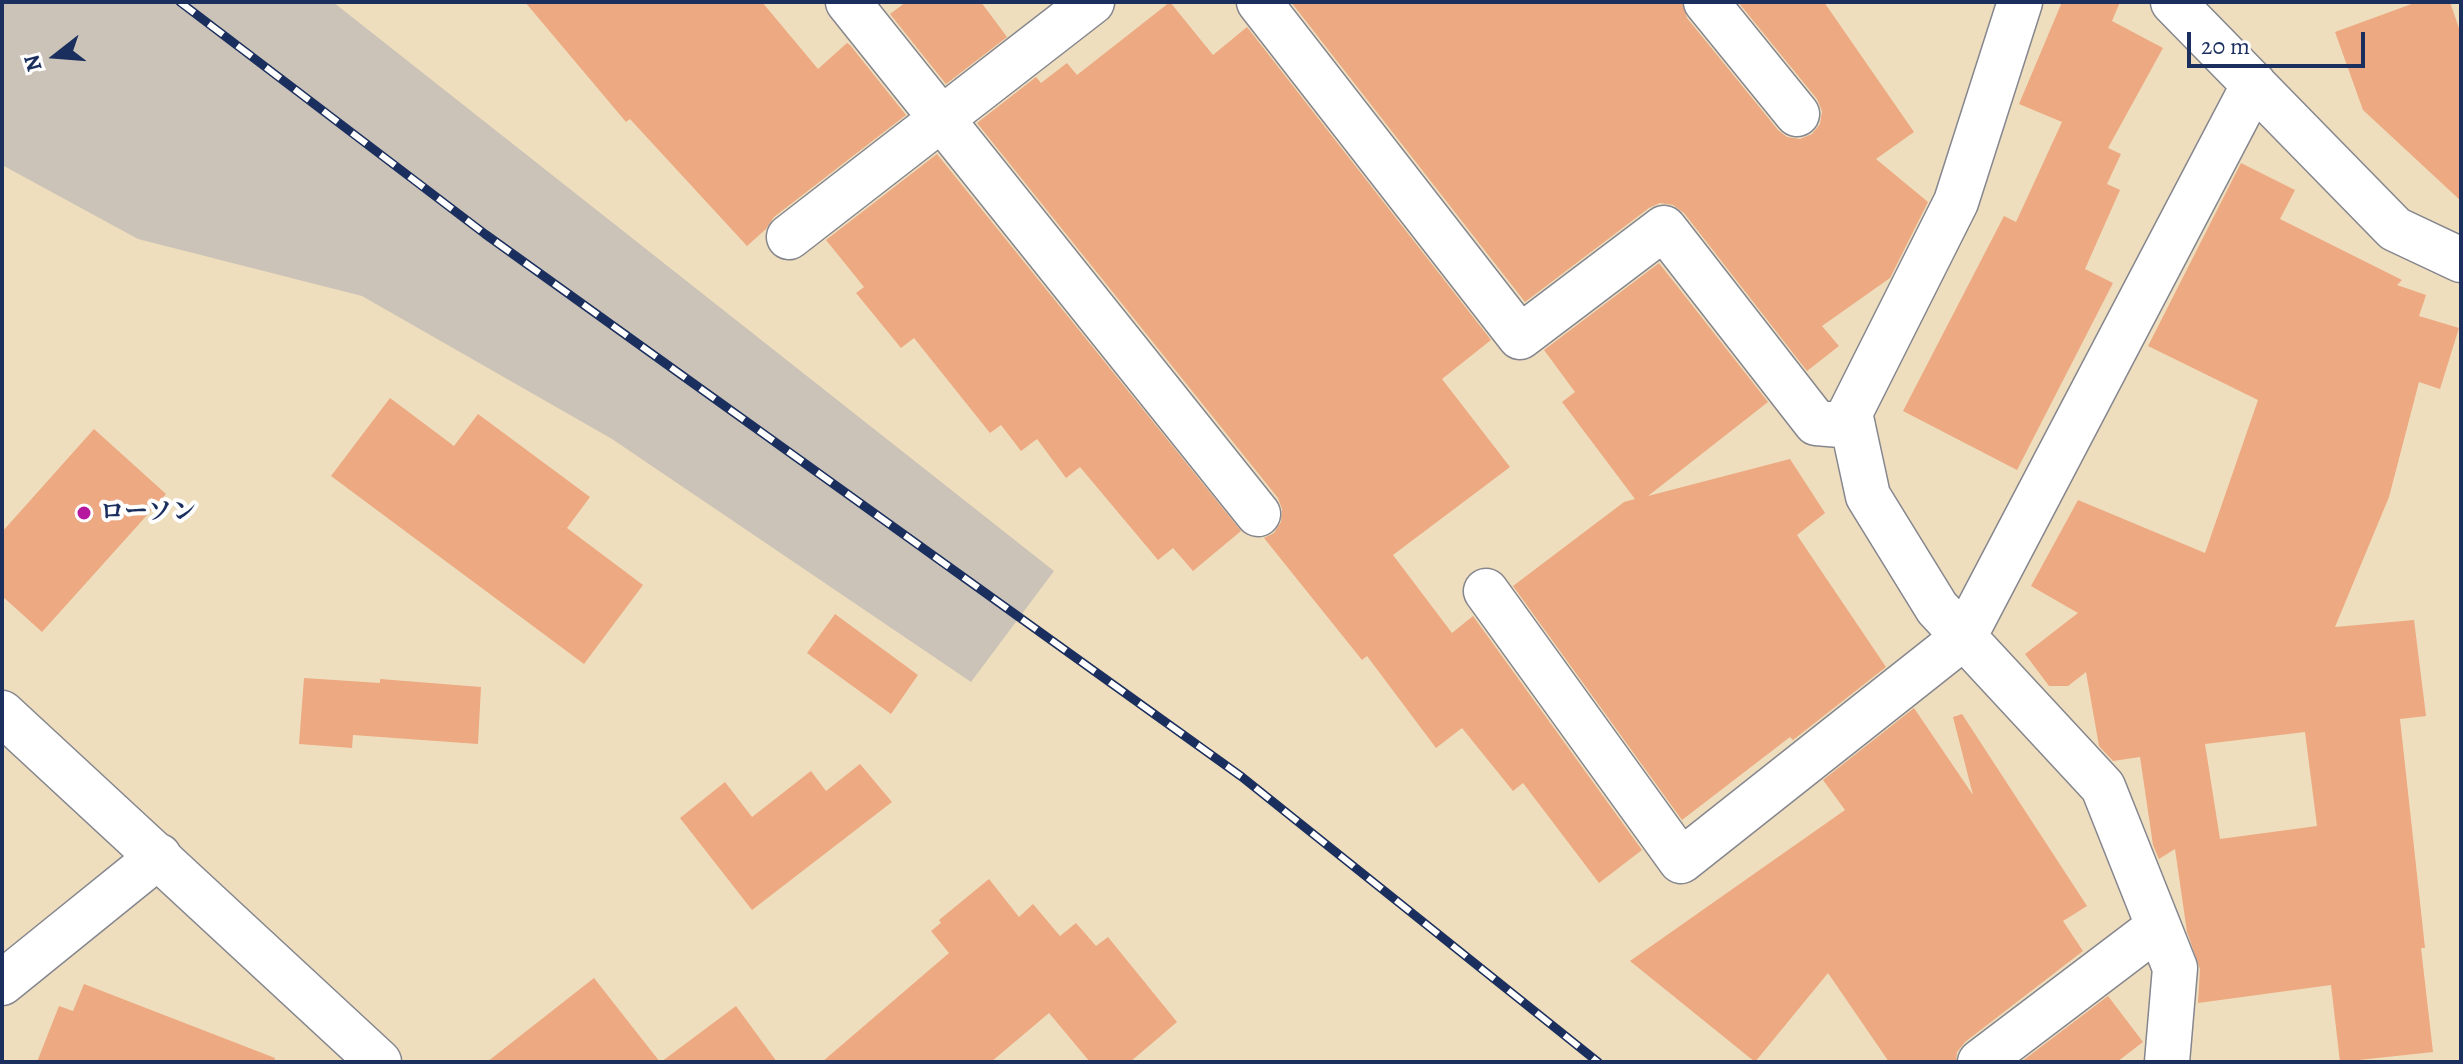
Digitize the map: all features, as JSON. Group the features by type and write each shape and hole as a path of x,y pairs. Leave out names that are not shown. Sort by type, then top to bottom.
{"street":[{"path":"848,2 1258,514"},
{"path":"789,237 1092,2"},
{"path":"1259,2 1520,337 1664,228 1816,423 1853,426"},
{"path":"1706,2 1797,114"},
{"path":"2020,2 1956,202 1850,413 1868,496 1937,608 2103,787 2175,968 2167,1062"},
{"path":"2173,2 2395,229 2461,260"},
{"path":"1486,591 1681,861 1964,637 2254,84"},
{"path":"2,713 379,1062"},
{"path":"2,983 159,856"},
{"path":"1980,1062 2158,927"}],"shaded area":[{"path":"2,2 333,2 1054,571 971,682 612,439 362,296 138,239 2,165"}],"building":[{"path":"525,2 762,2 818,69 847,43 850,45 906,115 774,217 747,246 630,119 626,122"},
{"path":"906,2 981,2 1007,37 946,84 890,14"},
{"path":"1170,2 1213,55 1247,27 1491,340 1442,379 1510,467 1393,555 1452,633 1473,616 1642,850 1599,883 1523,783 1513,791 1462,728 1436,748 1367,656 1362,660 1264,538 1274,533 1281,522 1282,509 1278,498 977,123 1036,77 1041,83 1067,63 1077,75"},
{"path":"1291,2 1682,2 1687,18 1778,130 1787,137 1800,139 1812,134 1820,124 1822,111 1817,99 1738,2 1824,2 1914,132 1876,159 1928,202 1890,278 1822,326 1839,346 1807,371 1684,213 1673,205 1660,203 1649,208 1525,302"},
{"path":"2062,2 2120,2 2112,21 2163,48 2108,148 2121,154 2107,184 2120,190 2085,269 2113,283 2017,470 1903,411 2004,216 2016,222 2062,122 2019,104"},
{"path":"2417,2 2450,2 2461,34 2461,201 2363,110 2335,32"},
{"path":"937,154 1241,531 1193,571 1173,548 1158,560 1080,467 1066,478 1037,439 1021,451 1001,425 990,433 914,338 901,348 856,293 864,287 826,240"},
{"path":"2241,163 2295,190 2280,219 2402,280 2397,285 2426,295 2419,316 2459,328 2440,389 2419,382 2389,497 2335,627 2414,620 2426,716 2400,719 2433,1052 2340,1062 2331,985 2198,1003 2200,969 2187,932 2175,849 2159,859 2153,845 2140,757 2113,761 2099,746 2086,672 2068,686 2049,686 2025,654 2078,613 2031,586 2078,500 2205,553 2258,400 2148,346","holes":["2305,732 2317,826 2220,839 2205,744"]},
{"path":"1659,263 1768,402 1648,496 1790,459 1825,513 1797,535 1886,667 1793,740 1790,737 1682,820 1513,586 1624,502 1635,499 1562,402 1575,392 1544,350"},
{"path":"390,398 454,446 478,414 590,497 567,528 643,585 584,664 331,476"},
{"name":"ローソン","path":"94,429 166,494 42,632 2,596 2,532"},
{"path":"835,614 918,675 891,714 807,653"},
{"path":"304,678 380,683 380,679 481,687 478,744 353,735 352,748 299,744"},
{"path":"1914,708 1973,795 1953,717 1962,714 2087,906 2063,921 2083,951 1965,1042 1957,1052 1956,1062 1889,1062 1828,973 1755,1062 1630,961 1845,810 1823,780"},
{"path":"860,764 892,802 752,910 680,818 725,782 752,817 811,771 826,791"},
{"path":"989,879 1019,917 1033,904 1060,936 1076,923 1096,946 1108,937 1177,1022 1130,1062 1090,1062 1049,1013 991,1062 822,1062 949,953 931,931 941,923 939,920"},
{"path":"594,978 660,1062 487,1062"},
{"path":"84,984 275,1058 274,1062 37,1062 59,1006 73,1011"},
{"path":"2108,996 2143,1042 2117,1062 2021,1062"},
{"path":"736,1006 777,1062 661,1062"}],"railway":[{"path":"180,2 485,234 1242,777 1598,1062"}],"place":[{"name":"ローソン","path":"84,513"}]}
